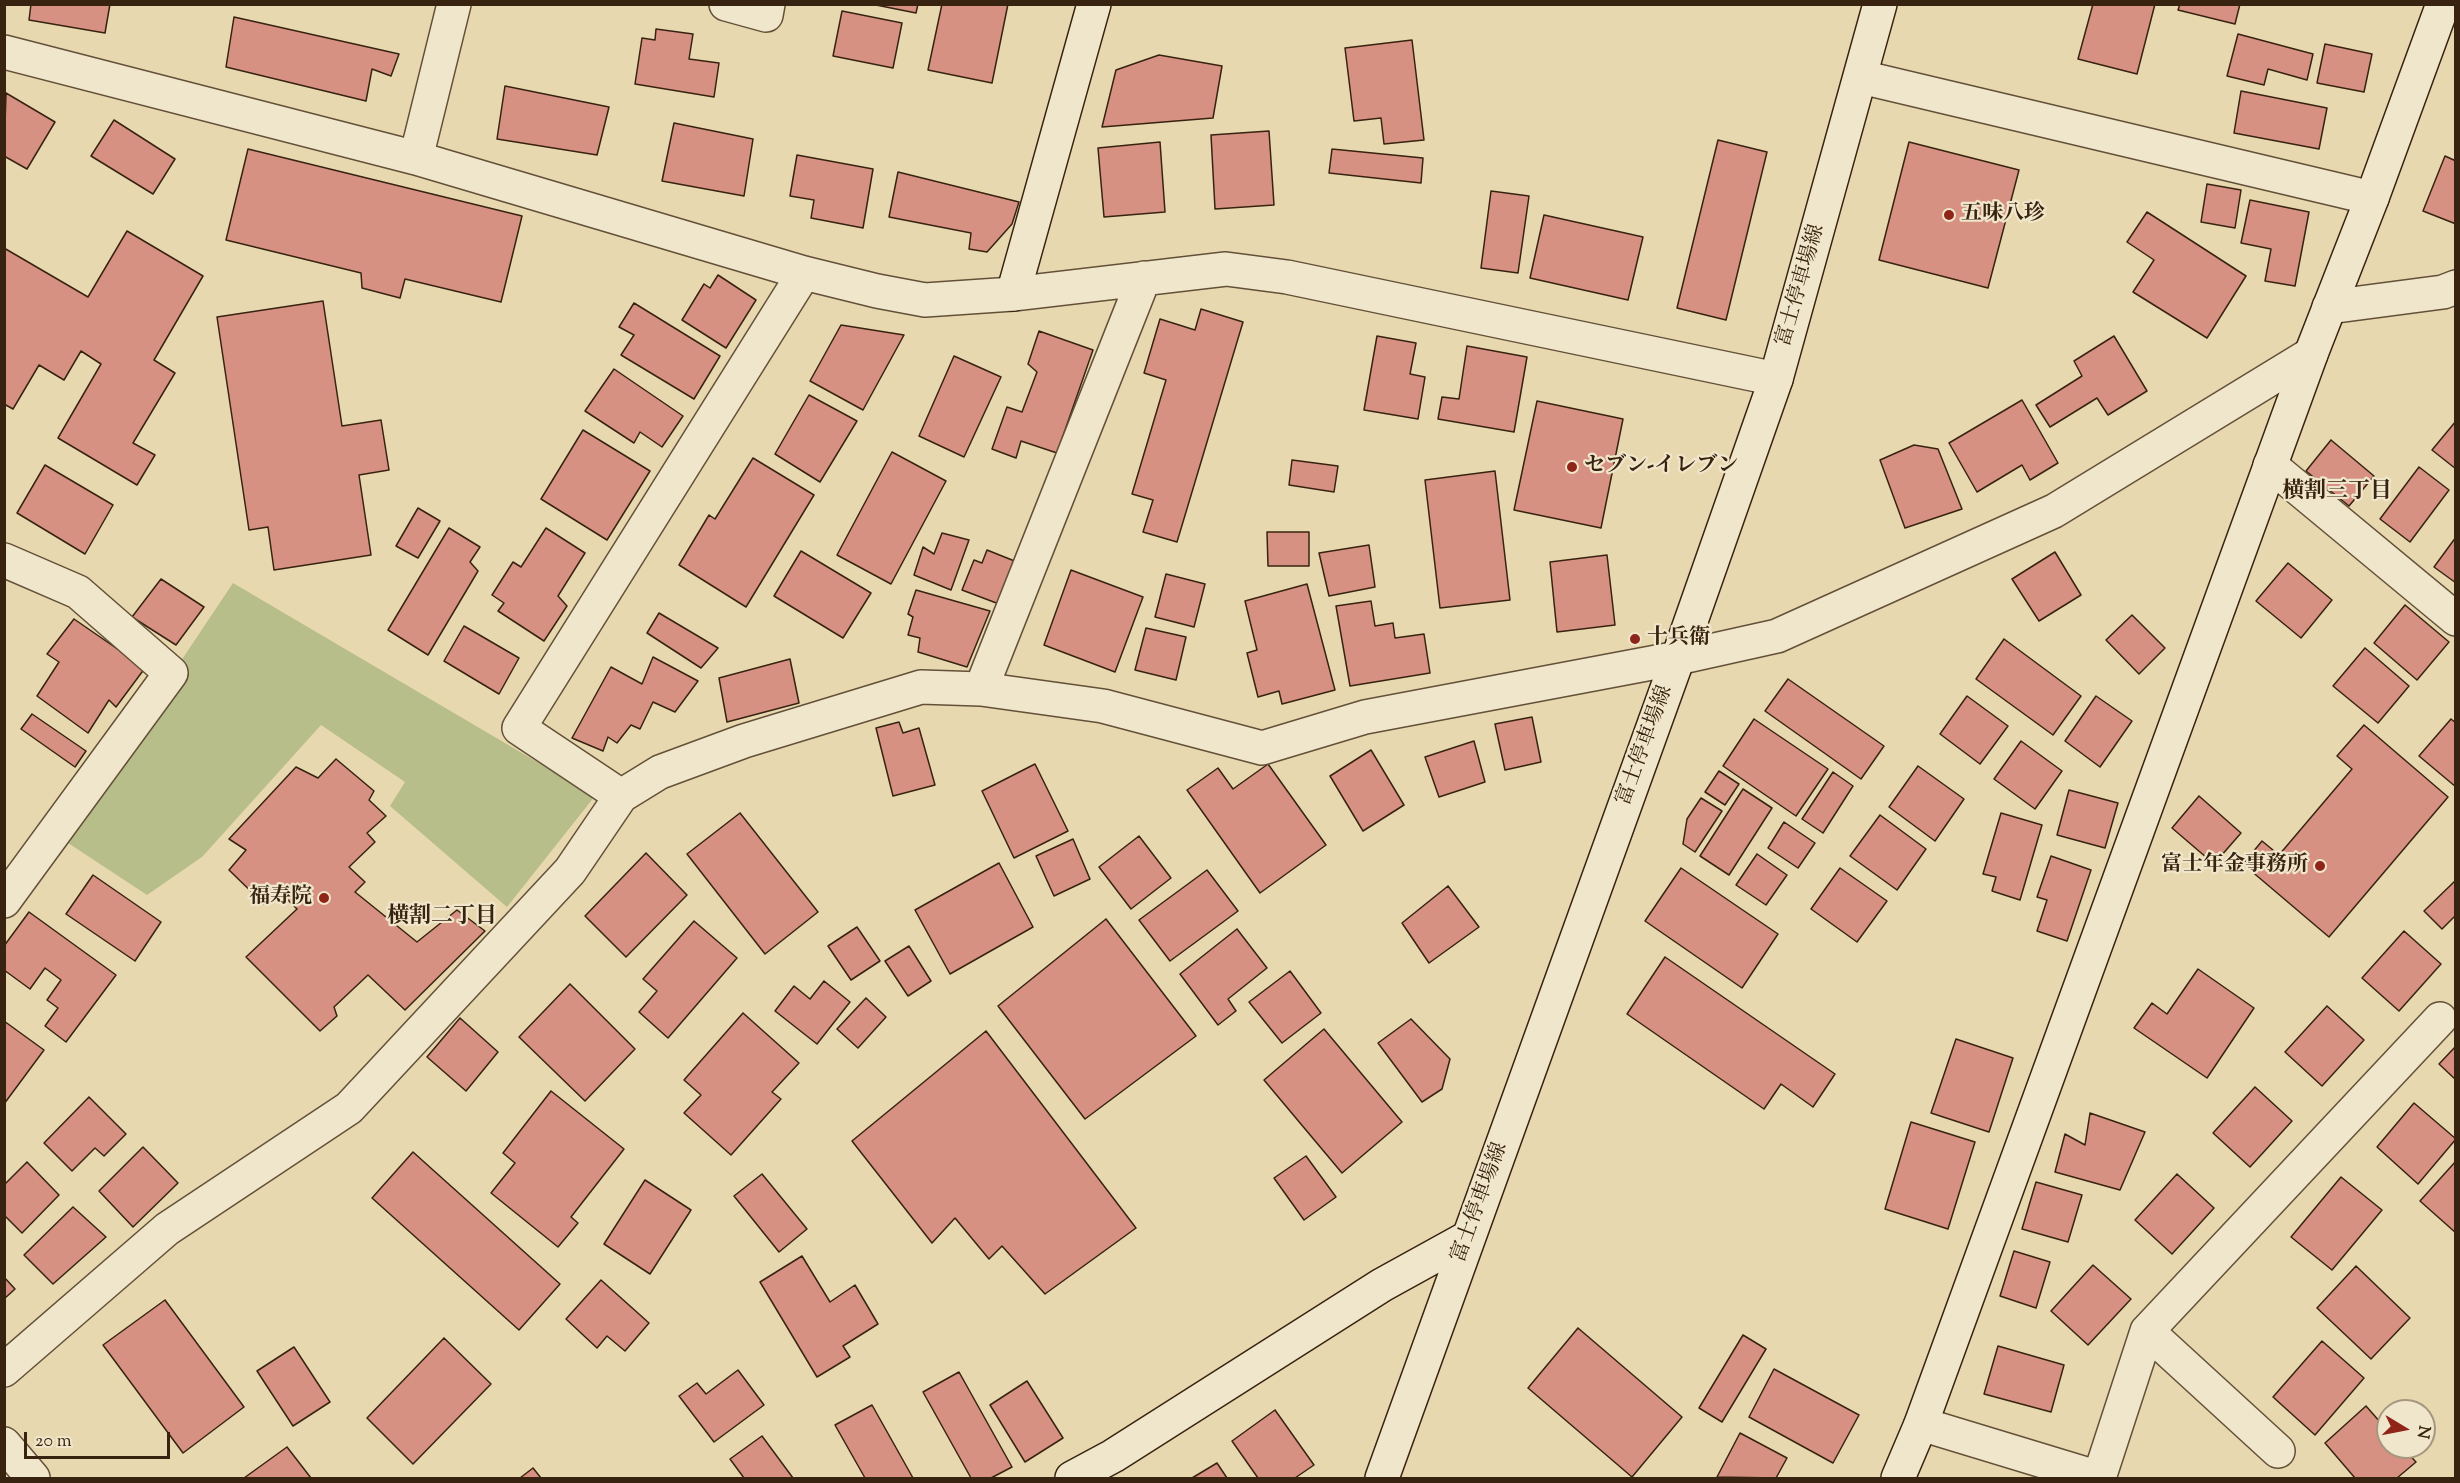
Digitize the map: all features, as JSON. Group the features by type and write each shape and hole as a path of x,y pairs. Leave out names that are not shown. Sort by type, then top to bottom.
{"street":[{"path":"416,158 454,4"},
{"path":"726,4 766,15 768,4"},
{"path":"1013,294 1095,4"},
{"name":"富士停車場線","path":"1382,1479 1678,658 1776,379 1880,4"},
{"path":"1898,1479 1921,1424 2311,354 2444,4"},
{"path":"4,52 416,158 804,273 925,300 1013,294 1226,269 1287,277 1776,379"},
{"path":"1861,77 2372,198"},
{"path":"621,796 519,728 804,273"},
{"path":"981,689 1144,278"},
{"path":"2329,307 2443,292 2456,287"},
{"path":"4,1370 167,1229 350,1108 570,871 621,796 660,772 744,741 921,687 981,689 1103,706 1262,748 1365,717 1678,658 1777,636 2054,511 2311,354"},
{"path":"2270,465 2456,619"},
{"path":"4,560 78,592 171,673 4,901"},
{"path":"1921,1424 2099,1478 2147,1331 2440,1019"},
{"path":"1072,1479 1113,1456 1382,1285 1469,1237"},
{"path":"2147,1331 2278,1451"},
{"path":"4,1444 33,1479"}],"green space":[{"path":"233,583 595,796 507,907 390,806 405,782 321,725 202,857 147,895 62,839"}],"building":[{"path":"31,4 110,4 105,33 29,20"},
{"path":"871,4 918,4 916,13"},
{"path":"942,4 1008,4 992,83 928,70"},
{"path":"2093,4 2155,4 2137,74 2078,59"},
{"path":"2180,4 2240,4 2235,24 2178,10"},
{"path":"842,11 902,23 893,68 833,56"},
{"path":"234,17 399,54 391,76 372,69 366,101 226,67"},
{"path":"656,29 693,34 689,59 719,63 714,97 635,84 642,38 655,40"},
{"path":"2238,34 2313,54 2307,80 2268,69 2264,85 2227,76"},
{"path":"1412,40 1424,140 1384,144 1381,118 1354,121 1345,48"},
{"path":"2325,44 2372,54 2364,92 2317,83"},
{"path":"1159,55 1222,66 1213,118 1102,127 1116,70"},
{"path":"505,86 609,107 597,155 497,139"},
{"path":"2241,91 2327,108 2319,149 2234,133"},
{"path":"6,93 55,122 27,169 4,156"},
{"path":"114,120 175,159 153,194 91,156"},
{"path":"674,123 753,139 744,196 662,181"},
{"path":"1269,131 1274,205 1215,209 1211,135"},
{"path":"1718,140 1767,152 1726,320 1677,308"},
{"path":"1160,142 1165,212 1104,217 1098,148"},
{"name":"五味八珍","path":"1909,142 2019,170 1988,288 1879,260"},
{"path":"248,149 522,216 501,302 405,279 400,298 362,288 361,273 226,240"},
{"path":"1332,149 1423,158 1421,183 1329,173"},
{"path":"797,155 873,169 863,228 811,218 814,200 790,196"},
{"path":"2445,156 2456,161 2456,224 2423,211"},
{"path":"898,172 1019,202 1012,224 987,252 969,249 971,233 889,217"},
{"path":"2207,184 2241,190 2235,228 2201,222"},
{"path":"1491,191 1529,196 1518,273 1481,268"},
{"path":"2250,200 2309,212 2295,286 2265,281 2271,249 2241,243"},
{"path":"2147,212 2246,276 2207,338 2133,292 2154,260 2127,242"},
{"path":"1544,215 1643,237 1628,300 1530,278"},
{"path":"127,231 203,276 154,360 175,373 133,443 155,455 137,485 58,438 101,364 81,351 64,380 39,365 13,409 4,404 4,248 88,297"},
{"path":"718,275 756,300 726,348 682,320 704,284 710,288"},
{"path":"323,301 342,426 381,420 389,470 359,475 371,555 274,570 268,527 249,530 217,317"},
{"path":"634,303 720,356 694,399 621,355 634,335 619,327"},
{"path":"1201,309 1243,322 1177,542 1143,532 1153,500 1132,494 1166,380 1144,373 1160,319 1195,330"},
{"path":"841,325 904,335 863,410 810,381"},
{"path":"1039,331 1093,350 1057,453 1021,441 1016,458 992,449 1007,407 1022,412 1037,372 1028,364"},
{"path":"1377,336 1416,343 1410,374 1425,377 1418,419 1364,410"},
{"path":"2114,336 2147,391 2108,415 2097,398 2050,427 2036,405 2082,376 2074,361"},
{"path":"1467,346 1527,357 1514,432 1438,419 1442,397 1459,399"},
{"path":"954,356 1001,377 964,457 919,436"},
{"path":"614,369 683,416 662,447 640,432 634,443 585,411"},
{"path":"809,395 857,421 820,482 775,454"},
{"path":"2022,400 2058,463 2030,480 2022,465 1977,492 1949,443"},
{"path":"1537,401 1623,419 1601,528 1514,510"},
{"path":"2456,421 2456,469 2432,450"},
{"path":"583,430 650,471 607,540 541,499"},
{"path":"2331,440 2374,476 2349,506 2306,471"},
{"path":"1914,445 1938,449 1962,509 1905,528 1880,460"},
{"path":"892,452 946,481 891,584 837,555"},
{"path":"753,458 814,495 746,607 679,565 709,515 715,519"},
{"path":"1292,460 1338,466 1334,492 1289,485"},
{"path":"45,465 113,505 85,554 17,513"},
{"path":"2419,467 2449,490 2410,542 2380,519"},
{"path":"1495,471 1510,600 1440,608 1425,480"},
{"path":"418,508 440,521 418,558 396,546"},
{"path":"449,528 480,547 470,562 478,571 428,655 388,630"},
{"path":"546,528 585,553 558,596 567,606 544,641 498,611 504,603 492,595 513,562 521,567"},
{"path":"1267,532 1309,532 1309,566 1268,566"},
{"path":"942,533 969,540 951,590 914,575 923,547 934,554"},
{"path":"2456,537 2456,583 2434,567"},
{"path":"1369,545 1375,587 1329,596 1319,553"},
{"path":"987,550 1017,562 999,604 962,590 974,560 982,563"},
{"path":"801,551 871,593 843,638 774,596"},
{"path":"2055,552 2081,595 2039,621 2012,579"},
{"path":"1607,555 1615,625 1557,632 1550,562"},
{"path":"2288,563 2332,600 2301,638 2256,601"},
{"path":"1071,570 1143,597 1115,672 1044,645"},
{"path":"1166,574 1205,584 1194,627 1155,617"},
{"path":"161,579 204,607 176,645 132,617"},
{"path":"1307,584 1335,690 1282,704 1279,691 1258,697 1247,653 1257,650 1245,601"},
{"path":"916,590 990,611 967,667 918,652 920,638 908,635 913,617 908,614"},
{"path":"1371,601 1375,626 1393,623 1395,638 1424,634 1430,673 1350,686 1336,606"},
{"path":"2405,605 2449,642 2417,680 2374,643"},
{"path":"659,613 718,648 701,668 647,633"},
{"path":"2132,615 2165,648 2139,674 2106,640"},
{"path":"74,619 145,668 116,707 109,700 88,733 37,696 59,662 47,654"},
{"path":"464,626 519,658 499,694 444,661"},
{"path":"1146,628 1186,637 1176,680 1135,670"},
{"path":"2004,639 2081,696 2053,735 1976,679"},
{"path":"2365,648 2409,686 2378,723 2333,686"},
{"path":"653,657 698,681 675,712 653,702 640,729 631,725 617,743 608,737 603,751 572,738 611,667 642,684"},
{"path":"790,659 799,703 727,722 719,678"},
{"path":"1788,679 1884,746 1861,779 1765,711"},
{"path":"1967,696 2008,726 1980,764 1940,734"},
{"path":"2096,696 2132,721 2100,767 2065,741"},
{"path":"32,714 86,751 75,767 21,729"},
{"path":"1532,717 1541,762 1505,770 1495,724"},
{"path":"1754,719 1828,769 1796,816 1723,766"},
{"path":"2451,719 2456,723 2456,787 2419,756"},
{"path":"899,722 903,733 919,728 935,785 893,796 876,728"},
{"path":"2364,725 2448,797 2329,937 2243,864 2262,841 2279,855 2352,769 2337,756"},
{"path":"1474,741 1485,782 1439,797 1425,757"},
{"path":"2021,741 2062,771 2035,809 1994,779"},
{"path":"1371,750 1404,805 1363,831 1330,776"},
{"name":"福寿院","path":"336,759 374,791 369,800 386,816 367,833 375,842 349,867 365,882 355,892 417,942 457,910 485,931 405,1010 368,975 334,1007 337,1016 320,1031 246,957 297,909 280,892 264,904 229,870 246,850 229,839 296,767 318,778"},
{"path":"1035,764 1068,831 1014,858 982,791"},
{"path":"1268,764 1326,845 1260,893 1187,790 1218,768 1233,789"},
{"path":"1918,766 1964,799 1935,841 1889,807"},
{"path":"1719,771 1739,784 1725,805 1705,792"},
{"path":"1833,772 1853,786 1823,833 1802,819"},
{"path":"1743,789 1772,808 1729,875 1700,856"},
{"path":"2069,790 2118,803 2105,848 2057,835"},
{"path":"2199,796 2241,833 2214,864 2172,828"},
{"path":"1701,798 1722,811 1695,852 1683,844 1687,819"},
{"path":"740,813 818,912 765,954 687,854"},
{"path":"2001,813 2042,825 2020,900 1992,891 1996,877 1983,874"},
{"path":"1880,815 1926,849 1897,890 1850,856"},
{"path":"1784,822 1815,843 1798,868 1768,848"},
{"path":"1139,836 1171,878 1131,909 1099,867"},
{"path":"1073,839 1090,879 1054,896 1036,856"},
{"path":"646,853 687,895 626,957 585,916"},
{"path":"1757,854 1787,875 1766,905 1736,885"},
{"path":"2051,856 2091,870 2067,941 2037,931 2047,900 2037,897"},
{"path":"999,863 1033,927 950,974 915,910"},
{"path":"1681,868 1778,934 1742,988 1645,921"},
{"path":"1840,868 1887,901 1857,942 1811,909"},
{"path":"1207,870 1238,911 1170,961 1139,920"},
{"path":"93,875 161,922 135,961 66,914"},
{"path":"2456,880 2456,915 2442,929 2424,911"},
{"path":"1448,886 1479,927 1429,963 1402,923"},
{"path":"29,912 116,975 66,1042 45,1026 58,1008 47,1000 61,980 45,968 30,989 4,970 4,946"},
{"path":"1106,919 1196,1036 1085,1119 998,1006"},
{"path":"694,921 737,958 668,1038 639,1012 657,991 643,979"},
{"path":"857,927 880,961 851,980 828,946"},
{"path":"1237,929 1267,968 1228,999 1236,1011 1218,1025 1180,974"},
{"path":"2404,931 2441,964 2399,1011 2362,978"},
{"path":"909,946 931,981 908,996 885,961"},
{"path":"1665,957 1835,1074 1813,1107 1781,1084 1764,1109 1627,1014"},
{"path":"2198,969 2254,1008 2207,1078 2134,1028 2152,1003 2167,1014"},
{"path":"1290,971 1321,1013 1282,1043 1249,1002"},
{"path":"824,981 850,1002 817,1044 775,1011 794,986 810,999"},
{"path":"570,984 635,1049 585,1101 519,1037"},
{"path":"866,998 886,1017 858,1048 837,1029"},
{"path":"2327,1006 2364,1040 2322,1086 2285,1052"},
{"path":"743,1013 799,1063 772,1092 781,1099 731,1155 684,1113 701,1095 684,1080"},
{"path":"460,1018 498,1052 466,1091 427,1057"},
{"path":"1411,1019 1450,1059 1442,1089 1422,1102 1378,1043"},
{"path":"4,1021 44,1050 4,1104"},
{"path":"1324,1029 1402,1122 1342,1173 1264,1080"},
{"path":"986,1031 1136,1228 1045,1294 1002,1246 989,1259 955,1218 932,1243 852,1141"},
{"path":"1956,1039 2013,1058 1989,1132 1931,1113"},
{"path":"2456,1046 2456,1080 2439,1064"},
{"path":"2255,1087 2292,1121 2250,1167 2213,1133"},
{"path":"551,1091 624,1149 571,1217 578,1223 558,1247 491,1193 515,1163 503,1153"},
{"path":"89,1097 126,1134 104,1156 95,1148 72,1171 44,1143"},
{"path":"2414,1103 2456,1139 2418,1184 2377,1147"},
{"path":"2090,1113 2145,1132 2120,1190 2055,1172 2065,1134 2085,1145"},
{"path":"1911,1122 1975,1142 1948,1229 1885,1209"},
{"path":"143,1147 178,1183 133,1227 99,1191"},
{"path":"413,1152 560,1284 519,1330 372,1198"},
{"path":"1306,1156 1336,1197 1304,1220 1274,1178"},
{"path":"2456,1161 2456,1233 2420,1201"},
{"path":"27,1162 59,1195 22,1233 4,1215 4,1185"},
{"path":"762,1174 807,1229 779,1252 734,1196"},
{"path":"2177,1174 2214,1208 2172,1254 2135,1220"},
{"path":"2341,1177 2382,1210 2332,1270 2291,1237"},
{"path":"645,1180 691,1210 650,1274 604,1244"},
{"path":"2036,1182 2082,1195 2068,1242 2022,1229"},
{"path":"73,1207 106,1237 53,1284 24,1255"},
{"path":"2014,1251 2050,1262 2036,1308 2000,1296"},
{"path":"802,1256 830,1302 855,1285 878,1324 843,1346 850,1357 817,1377 760,1282"},
{"path":"2093,1265 2131,1299 2088,1345 2051,1311"},
{"path":"2356,1266 2410,1318 2371,1359 2317,1308"},
{"path":"4,1277 15,1289 4,1299"},
{"path":"601,1280 649,1323 625,1351 607,1336 597,1348 566,1319"},
{"path":"165,1300 244,1407 183,1453 103,1345"},
{"path":"1578,1328 1682,1417 1632,1477 1528,1388"},
{"path":"1743,1335 1766,1349 1722,1422 1699,1408"},
{"path":"444,1338 491,1384 413,1464 367,1418"},
{"path":"2322,1341 2364,1378 2315,1435 2273,1397"},
{"path":"1998,1346 2064,1365 2051,1412 1984,1394"},
{"path":"294,1347 330,1402 293,1426 257,1371"},
{"path":"1774,1369 1859,1415 1833,1463 1749,1417"},
{"path":"738,1370 764,1405 714,1442 679,1396 697,1383 706,1394"},
{"path":"959,1372 1012,1467 991,1478 971,1478 923,1392"},
{"path":"1027,1381 1063,1438 1025,1462 990,1405"},
{"path":"872,1405 913,1478 865,1478 835,1425"},
{"path":"2366,1406 2376,1417 2376,1459 2413,1459 2416,1462 2397,1478 2355,1478 2325,1443"},
{"path":"1275,1410 1314,1465 1295,1478 1258,1478 1232,1441"},
{"path":"1740,1433 1787,1458 1776,1478 1717,1477"},
{"path":"762,1436 793,1478 744,1478 730,1459"},
{"path":"287,1447 311,1478 244,1478"},
{"path":"1217,1463 1227,1478 1192,1478"},
{"path":"533,1468 541,1478 520,1478"}],"place":[{"name":"五味八珍","path":"1949,215"},
{"name":"セブン-イレブン","path":"1572,467"},
{"name":"十兵衛","path":"1635,639"},
{"name":"富士年金事務所","path":"2320,866"},
{"name":"福寿院","path":"324,898"}],"district":[{"name":"横割三丁目","path":"2337,493"},
{"name":"横割二丁目","path":"442,918"}]}
